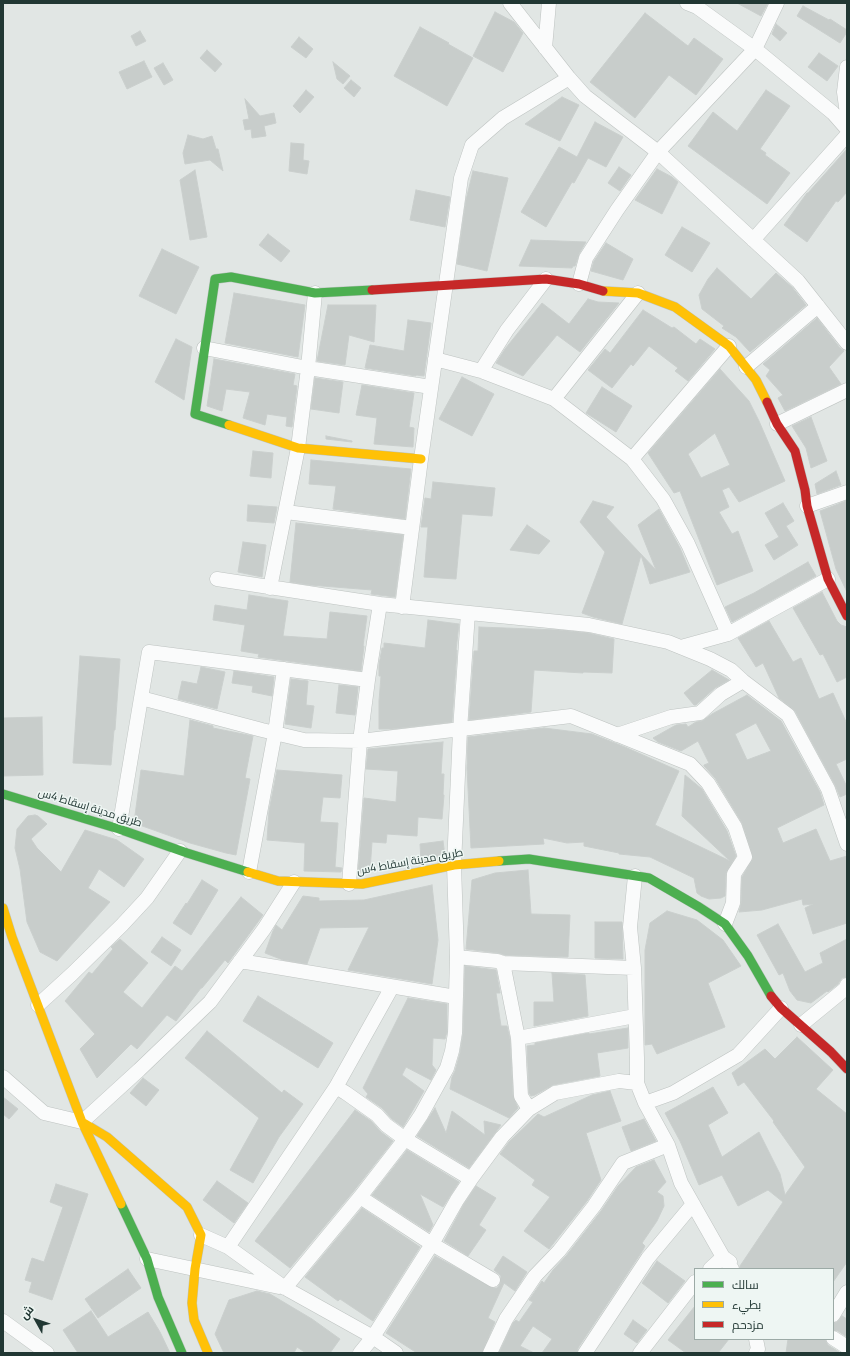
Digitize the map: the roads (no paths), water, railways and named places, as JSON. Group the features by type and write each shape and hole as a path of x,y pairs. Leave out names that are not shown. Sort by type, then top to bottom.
{"street":[{"path":"510,3 585,96 658,152 798,281 847,343"},
{"path":"545,48 550,3"},
{"path":"579,284 586,258 617,210 658,152 755,49 778,3"},
{"path":"694,4 755,49 833,113 847,129"},
{"path":"847,67 844,92 847,114"},
{"path":"402,607 421,459 461,178 472,145 503,118 569,78"},
{"path":"753,240 847,135"},
{"path":"421,459 298,448 195,414 215,280 231,278 316,293 546,279 579,284 599,291 638,293 675,307 729,346 756,380 776,424 795,451 828,579 847,616"},
{"path":"481,371 507,330 546,279"},
{"path":"270,588 298,448 316,293"},
{"path":"554,399 638,293"},
{"path":"746,367 818,306"},
{"path":"632,459 729,346"},
{"path":"204,348 308,368 431,387"},
{"path":"436,359 481,371 554,399 632,459 663,499 688,544 728,634"},
{"path":"776,424 847,390"},
{"path":"808,506 847,492"},
{"path":"286,512 412,528"},
{"path":"681,647 728,634 828,579"},
{"path":"217,580 402,607 589,625 668,642 710,659 731,670 742,682 788,715 828,790 847,844"},
{"path":"349,884 360,741 380,604"},
{"path":"285,1288 360,1198 405,1139 421,1115 447,1068 452,1051 455,1033 457,957 454,865 460,730 468,613"},
{"path":"118,829 149,652 368,680"},
{"path":"249,872 275,733 284,669"},
{"path":"617,735 671,717 700,713 721,694 742,682"},
{"path":"141,698 304,740 360,741 571,716 690,764 708,783 735,828 745,857 734,874 732,903 725,924"},
{"name":"طريق مدينة إسقاط 4س","path":"3,794 118,829 180,851 278,881 362,884 454,865 528,858 649,878 725,924 748,956 768,992 781,1008 831,1052 847,1069"},
{"path":"38,1005 122,925 147,898 180,851"},
{"path":"635,876 630,927 634,968 637,1058 636,1083 668,1145 682,1183 723,1257 731,1268"},
{"path":"82,1122 210,1002 264,928 294,882"},
{"path":"3,908 12,937 82,1122 147,1259 158,1297 182,1353"},
{"path":"457,957 503,962 634,968"},
{"path":"240,961 392,988 456,997"},
{"path":"503,962 518,1038 521,1096 529,1109"},
{"path":"801,1025 845,989 847,985"},
{"path":"228,1247 336,1087 392,988"},
{"path":"645,1103 673,1093 738,1055 781,1008"},
{"path":"518,1038 635,1016"},
{"path":"3,1077 44,1113 82,1122 107,1137 187,1208 201,1235 195,1269 192,1303 194,1320 208,1353"},
{"path":"360,1353 373,1337 471,1179 502,1137 529,1109 555,1093 619,1081 636,1083"},
{"path":"336,1087 377,1115 386,1125 405,1139 471,1179"},
{"path":"490,1353 506,1319 534,1276 568,1240 594,1206 623,1163 668,1145"},
{"path":"360,1198 432,1244 494,1280"},
{"path":"585,1353 648,1258 693,1204"},
{"path":"201,1235 228,1247 285,1288 373,1337 396,1353"},
{"path":"711,1268 723,1257"},
{"path":"723,1257 739,1268"},
{"path":"147,1259 285,1288"},
{"path":"640,1353 694,1283"},
{"path":"834,1313 847,1292"},
{"path":"3,1321 47,1353"},
{"path":"834,1339 847,1347 843,1353"},
{"path":"756,1340 758,1348 756,1353"}]}
